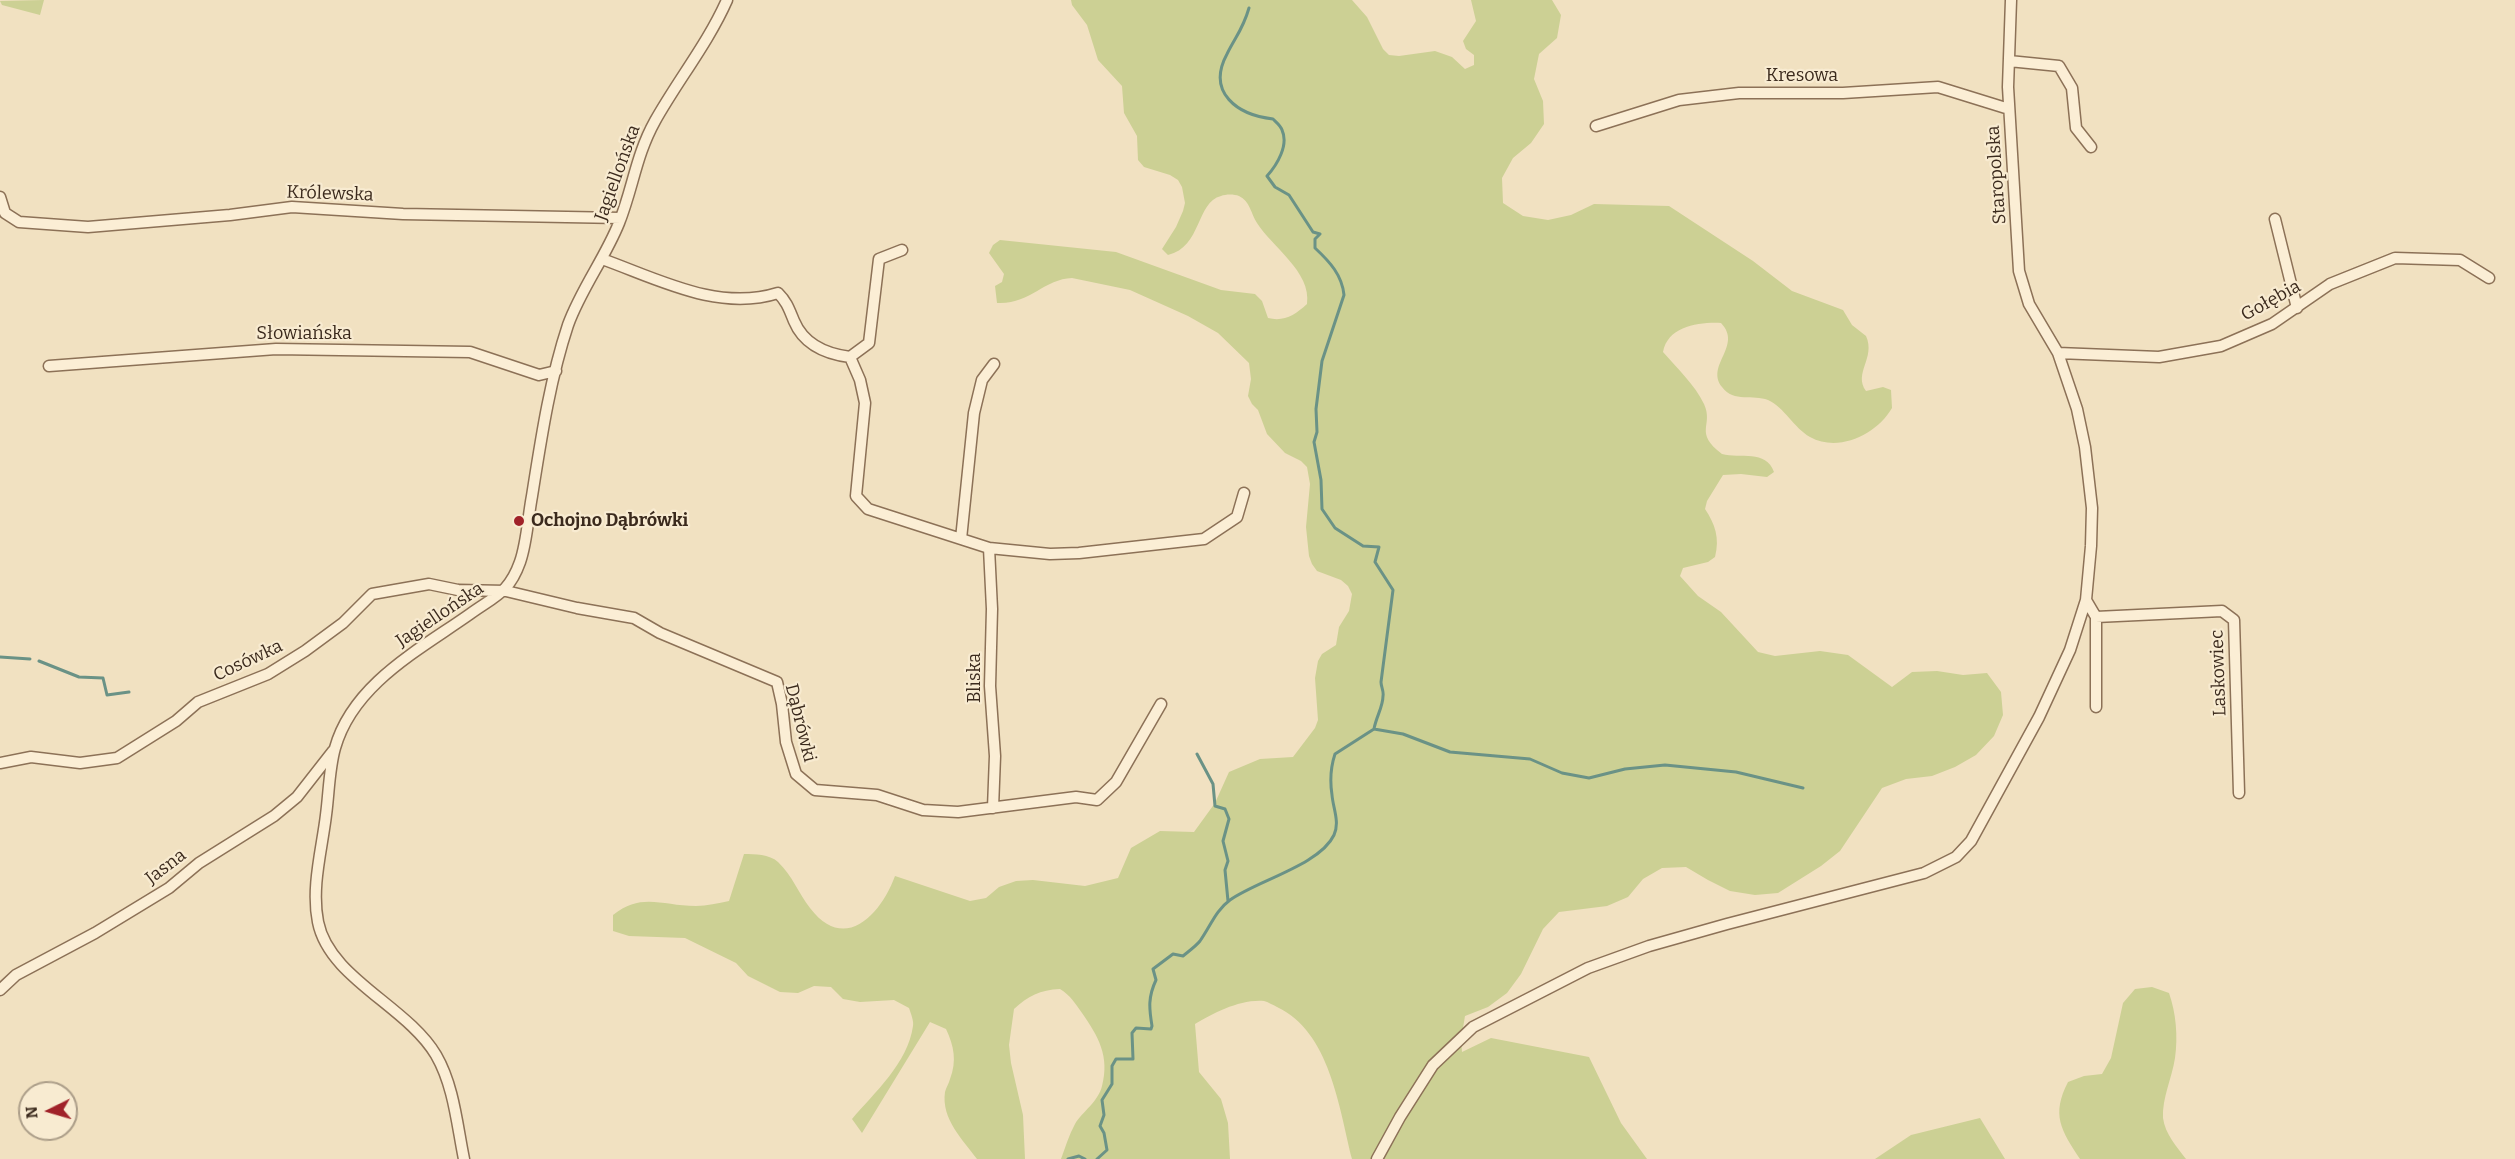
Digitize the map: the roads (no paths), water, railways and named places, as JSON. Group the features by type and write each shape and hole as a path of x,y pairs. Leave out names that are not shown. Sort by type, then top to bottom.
{"street":[{"name":"Jagiellońska","path":"464,1159 449,1086 437,1056 420,1034 334,958 323,942 315,895 334,749 345,721 361,696 400,663 506,591 520,561 556,371 567,328 578,300 602,259 621,218 638,156 653,124 710,36 727,0"},
{"name":"Staropolska","path":"1377,1159 1433,1065 1473,1027 1588,969 1649,946 1924,873 1956,857 1971,841 2039,717 2070,650 2086,600 2091,546 2091,508 2086,457 2077,409 2058,353 2028,304 2019,271 2009,109 2011,0"},
{"path":"2009,61 2059,66 2072,88 2076,128 2091,147"},
{"name":"Kresowa","path":"1596,126 1679,100 1739,93 1843,93 1938,87 2009,109"},
{"name":"Królewska","path":"0,197 5,213 19,222 88,226 230,215 292,207 404,214 621,218"},
{"path":"2275,219 2297,308"},
{"path":"602,259 705,296 736,300 762,298 778,293 789,304 794,322 803,338 832,355 850,357 869,343 879,259 902,250"},
{"name":"Gołębia","path":"2058,353 2159,357 2221,346 2272,324 2330,284 2395,258 2460,260 2489,278"},
{"name":"Słowiańska","path":"49,366 276,349 470,352 538,375 556,371"},
{"path":"850,357 860,380 865,403 856,496 868,509 989,548 1050,554 1079,554 1204,539 1237,516 1245,493"},
{"path":"961,539 974,413 982,380 994,364"},
{"name":"Bliska","path":"989,548 992,609 990,678 995,756 993,808"},
{"name":"Cosówka","path":"0,763 31,757 80,763 117,758 176,721 198,702 268,674 305,651 343,623 372,594 429,584 458,590 506,591"},
{"name":"Dąbrówki","path":"506,591 577,608 634,618 660,633 777,682 786,742 796,774 815,790 877,795 923,810 958,812 1076,797 1097,800 1116,782 1161,704"},
{"path":"2086,600 2096,617 2096,707"},
{"name":"Laskowiec","path":"2096,617 2222,611 2234,620 2239,793"},
{"name":"Jasna","path":"0,990 16,975 95,933 169,888 199,863 274,816 297,797 334,749"}],"waterway":[{"path":"1249,8 1222,68 1220,80 1223,91 1238,107 1248,113 1273,119 1281,127 1284,136 1283,148 1278,161 1267,176 1275,187 1289,195 1313,232 1320,234 1315,239 1315,248 1334,269 1343,288 1344,295 1322,361 1316,409 1317,432 1314,442 1321,480 1322,509 1335,528 1363,546 1379,547 1375,562 1393,590 1381,682 1383,700 1374,729"},
{"path":"0,657 30,659"},
{"path":"39,661 79,677 103,678 107,695 129,692"},
{"path":"1097,1159 1107,1150 1104,1133 1100,1126 1104,1115 1102,1100 1112,1084 1112,1066 1116,1059 1133,1059 1132,1033 1136,1028 1151,1029 1152,1026 1150,1003 1156,980 1153,969 1173,954 1183,956 1194,947 1230,900 1302,864 1327,846 1336,830 1331,785 1335,754 1374,729 1403,734 1450,752 1530,759 1562,773 1589,778 1625,769 1665,765 1736,772 1803,788"},
{"path":"1197,754 1213,784 1215,806 1225,809 1229,819 1223,841 1228,861 1225,870 1228,901"},
{"path":"1068,1159 1079,1156 1085,1159"}],"place":[{"name":"Ochojno Dąbrówki","path":"519,521"}]}
